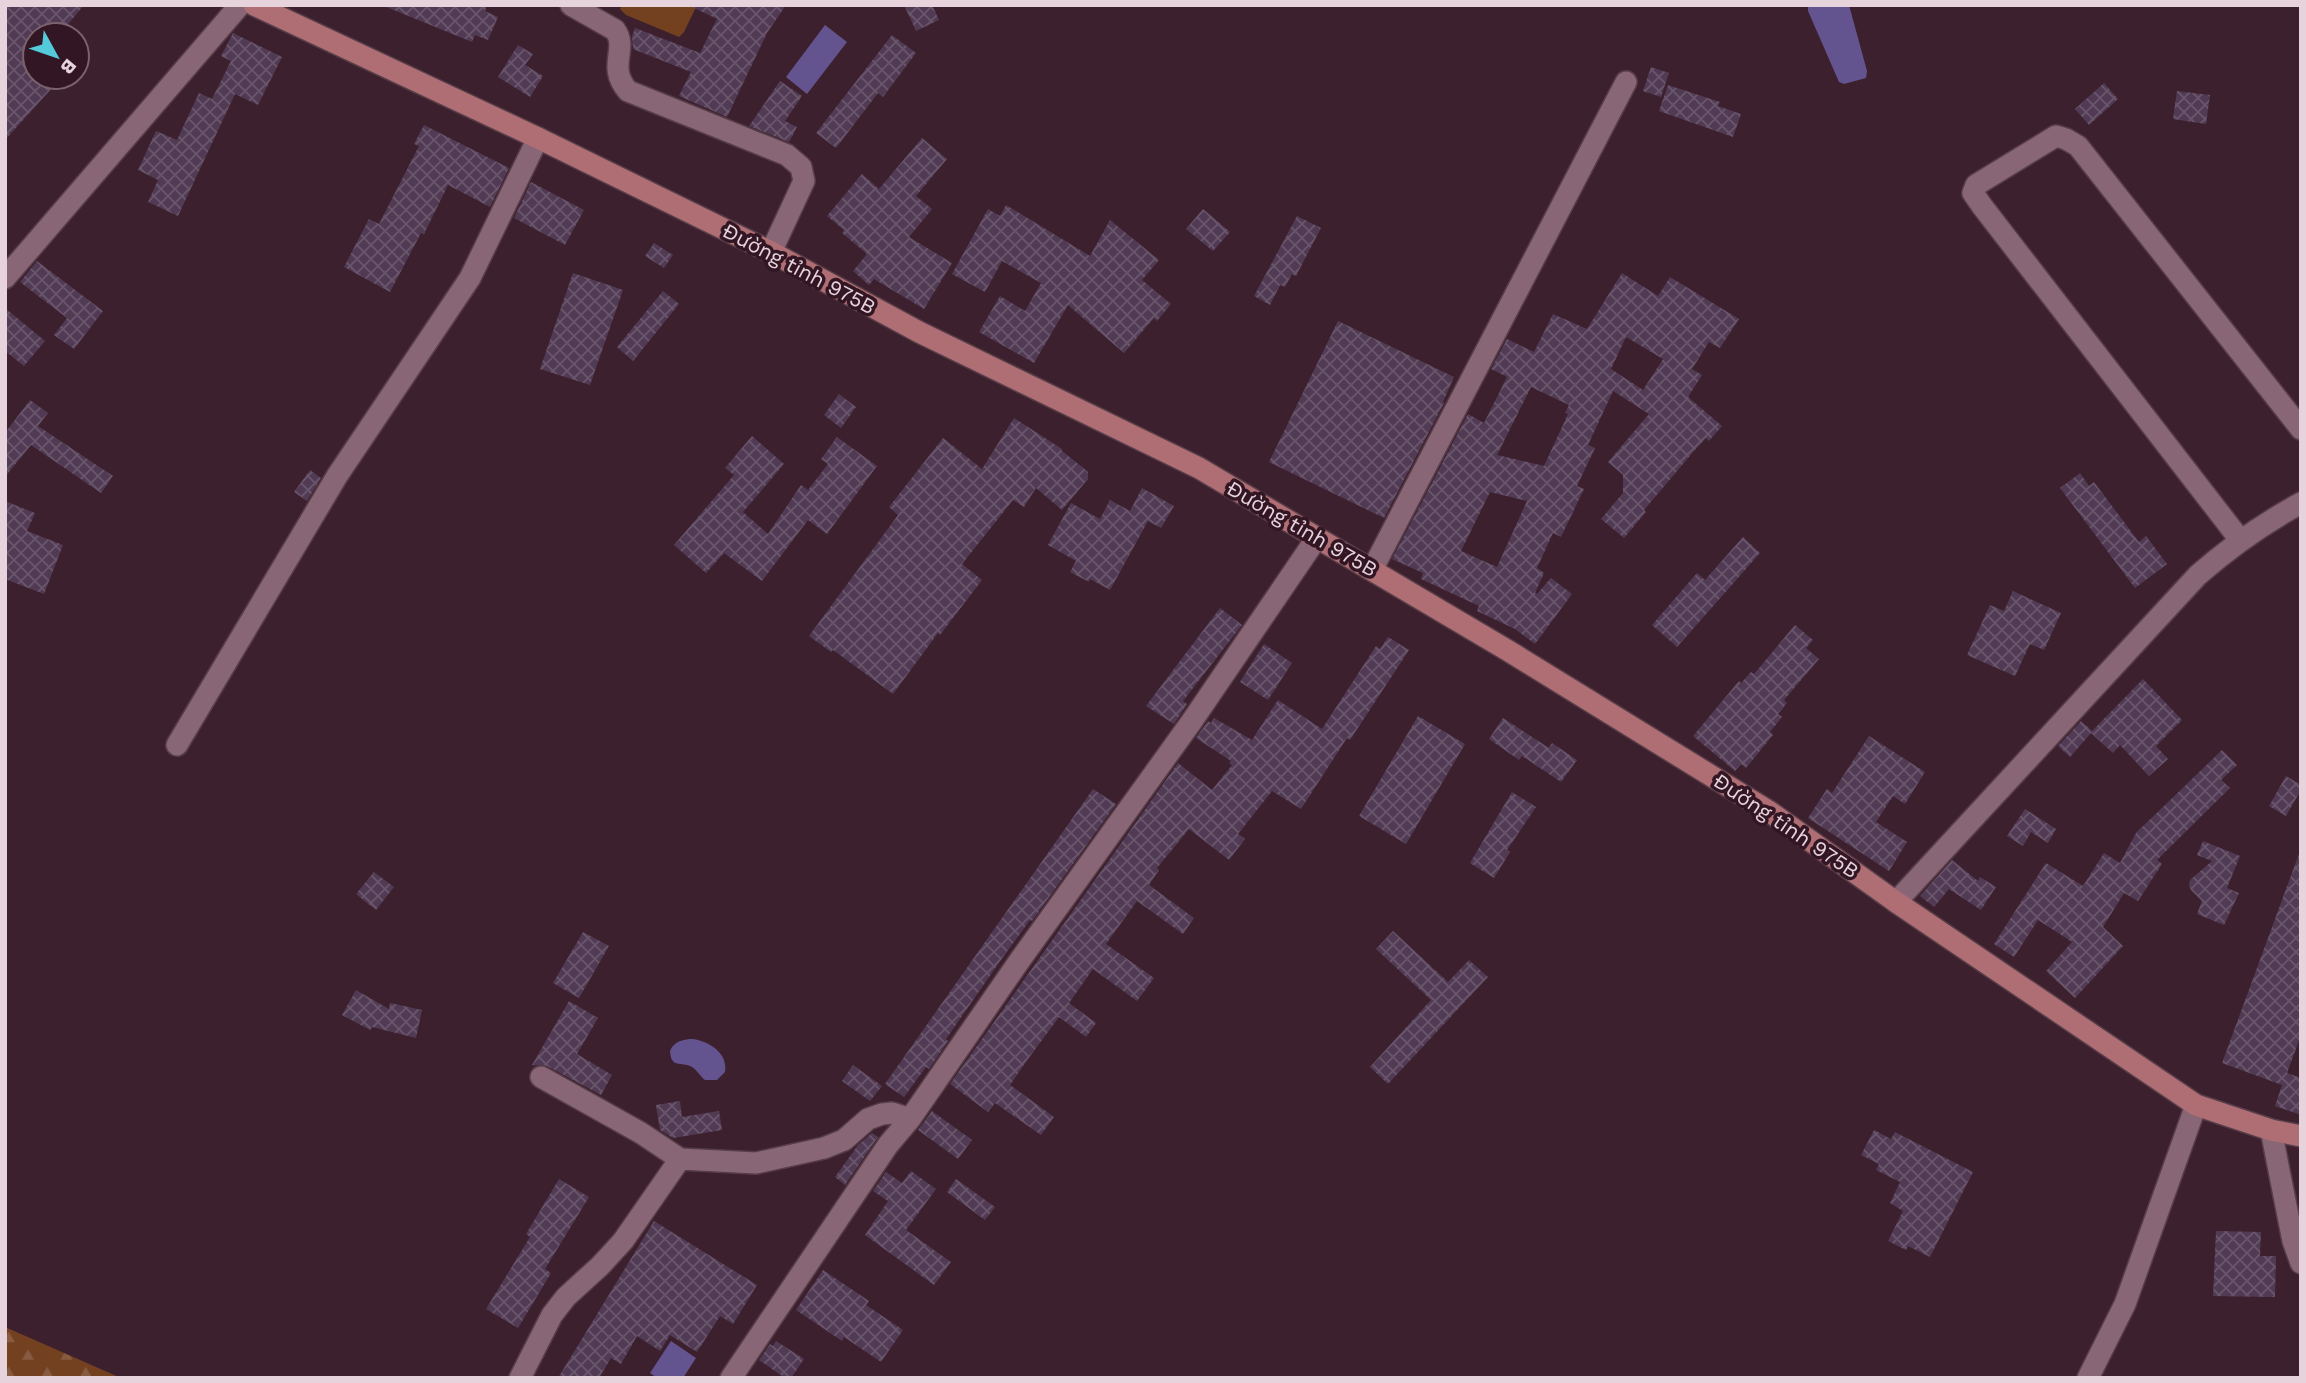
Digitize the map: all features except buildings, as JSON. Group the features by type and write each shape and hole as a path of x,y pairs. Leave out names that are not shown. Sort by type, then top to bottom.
{"main road":[{"name":"Đường tỉnh 975B","path":"254,5 538,138 771,252 919,332 1199,468 1496,643 1770,812 1896,902 2196,1105 2271,1130 2301,1136"}],"street":[{"path":"5,278 240,5"},
{"path":"571,5 615,30 619,36 621,43 617,65 622,84 628,91 787,155 801,167 803,181 771,252"},
{"path":"1372,570 1626,82"},
{"path":"2241,541 1982,206 1973,193 1976,185 2056,136 2078,146 2301,429"},
{"path":"177,745 337,476 470,278 538,138"},
{"path":"1896,902 2198,575 2275,517 2301,503"},
{"path":"731,1378 888,1145 910,1119 1020,960 1192,721 1316,539"},
{"path":"541,1077 680,1158 756,1163 824,1148 844,1140 868,1119 882,1114 892,1113 910,1119"},
{"path":"2088,1378 2125,1304 2196,1105"},
{"path":"2271,1130 2293,1241 2301,1263"},
{"path":"520,1378 552,1315 566,1297 623,1241 680,1158"}],"green space":[{"path":"622,5 697,5 679,37 626,15 620,9"},
{"path":"5,1327 121,1378 5,1378"}],"shaded area":[{"path":"1808,5 1849,5 1867,71 1866,78 1844,84 1839,82 1808,11"},
{"path":"825,25 847,42 807,94 786,77"},
{"path":"693,1039 711,1046 724,1059 725,1072 717,1080 705,1080 692,1067 677,1064 672,1060 670,1051 674,1045"},
{"path":"671,1341 696,1358 683,1378 657,1378 650,1373"}]}
